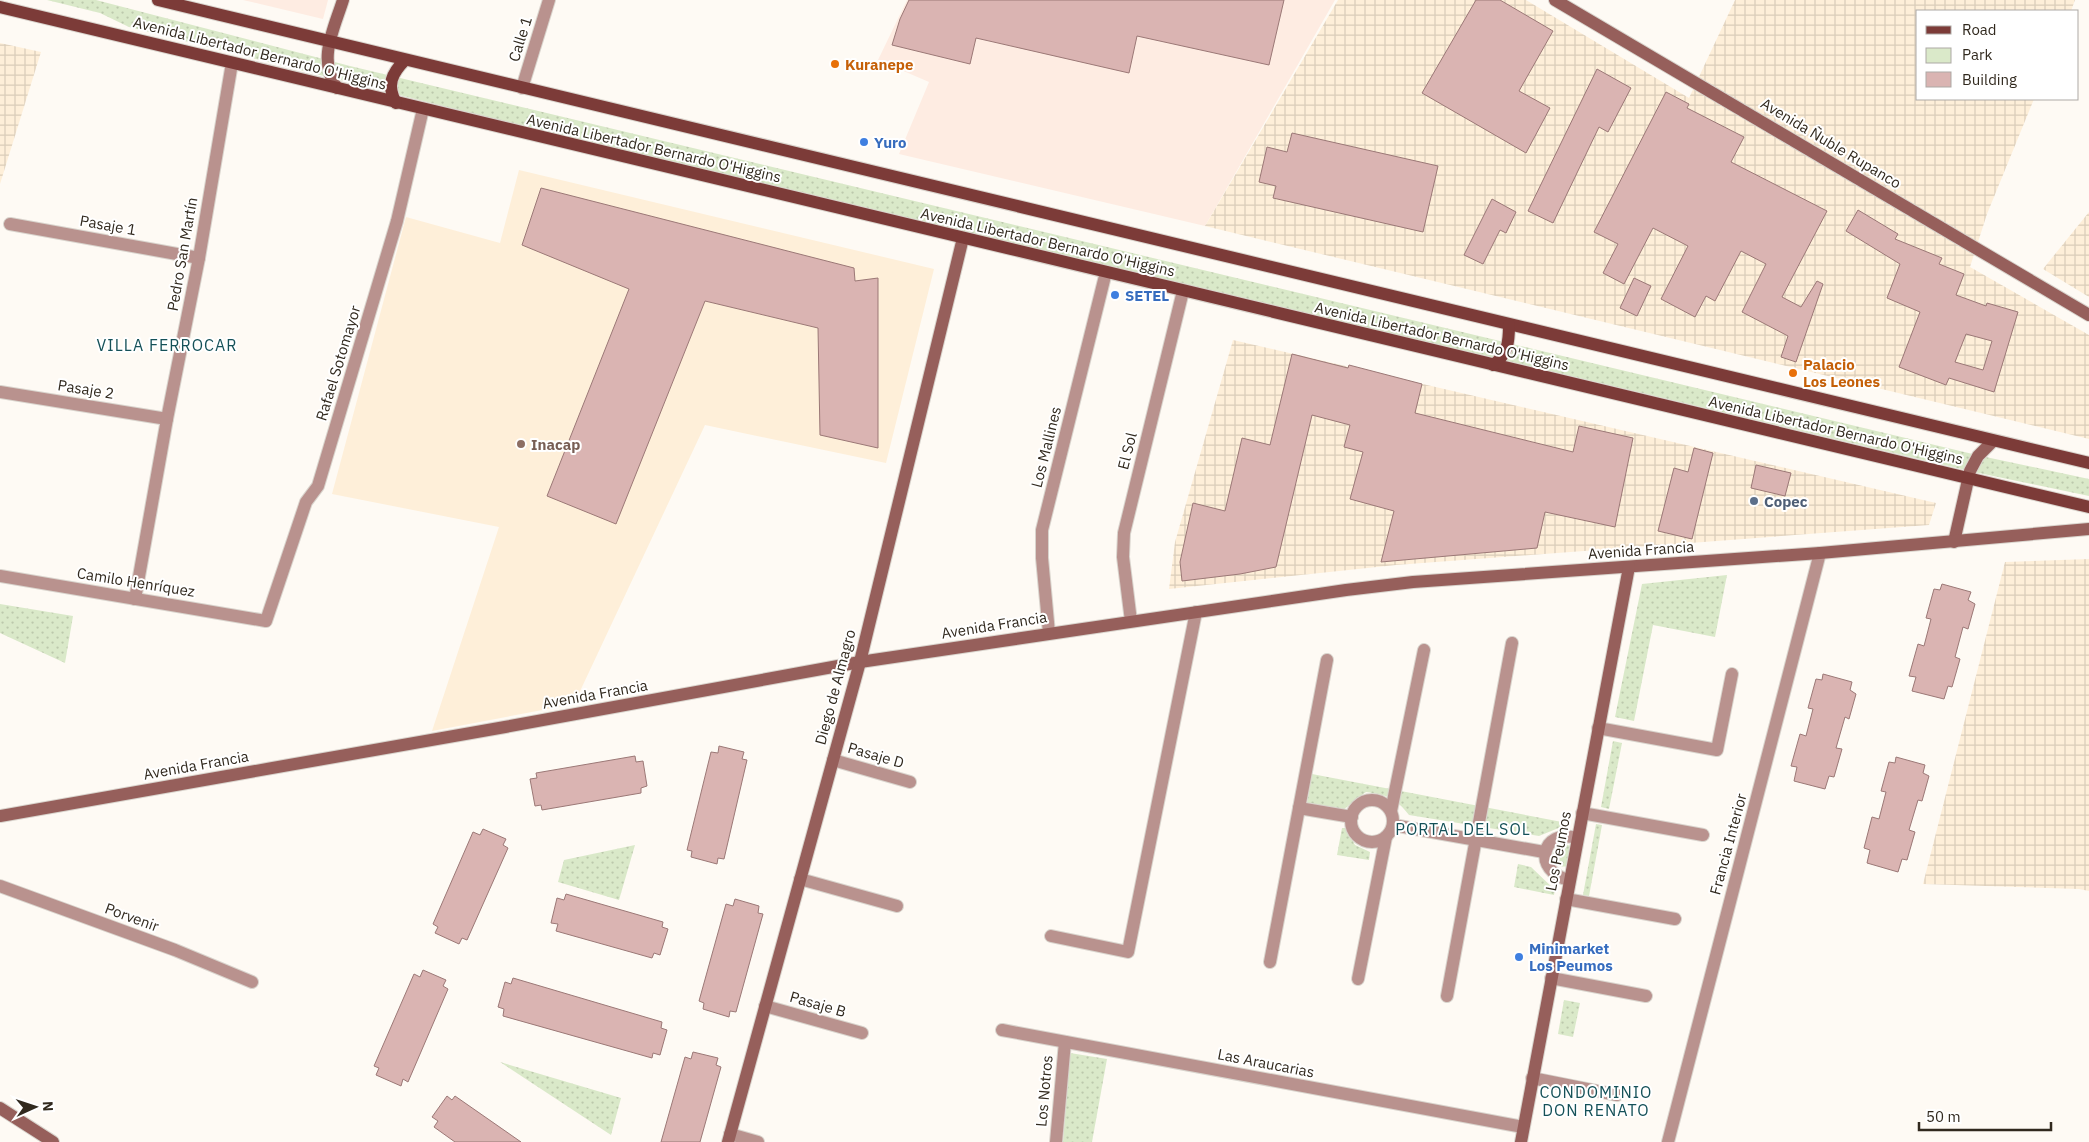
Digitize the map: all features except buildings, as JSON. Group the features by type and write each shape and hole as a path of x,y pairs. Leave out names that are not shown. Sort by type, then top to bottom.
{"main road":[{"name":"Avenida Libertador Bernardo O'Higgins","path":"158,0 2089,463"},
{"name":"Avenida Libertador Bernardo O'Higgins","path":"0,7 2089,507"},
{"path":"396,103 390,89 390,81 397,68 405,60"},
{"path":"1493,365 1499,361 1507,349 1509,325"}],"street":[{"path":"337,88 327,68 326,60 343,0"},
{"name":"Calle 1","path":"522,88 549,0"},
{"name":"Avenida Ñuble Rupanco","path":"1555,0 2089,315"},
{"name":"Pedro San Martín","path":"135,599 167,419 199,258 232,63"},
{"name":"Rafael Sotomayor","path":"266,620 306,502 318,486 397,221 423,109"},
{"name":"Pasaje 1","path":"10,224 199,258"},
{"name":"Diego de Almagro","path":"729,1138 860,662 963,238"},
{"name":"Los Mallines","path":"1049,633 1042,558 1042,530 1106,272"},
{"name":"El Sol","path":"1132,621 1123,557 1124,533 1183,291"},
{"name":"Pasaje 2","path":"0,392 167,419"},
{"path":"1954,542 1967,478 1978,456 1993,441"},
{"name":"Avenida Francia","path":"0,816 860,662 1196,612 1404,584 1820,553 2089,529"},
{"name":"Francia Interior","path":"1668,1142 1820,553"},
{"name":"Los Peumos","path":"1521,1142 1629,567"},
{"name":"Camilo Henríquez","path":"0,576 266,620"},
{"path":"1051,936 1128,952 1196,612"},
{"path":"1447,996 1512,643"},
{"path":"1358,979 1386,838 1393,825 1391,811 1424,650"},
{"path":"1270,962 1327,660"},
{"path":"1598,728 1717,750 1732,674"},
{"name":"Pasaje D","path":"833,760 910,782"},
{"path":"1386,838 1374,842 1362,839 1353,830 1352,817 1358,806 1369,800 1382,802 1391,811"},
{"path":"1299,808 1352,817"},
{"path":"1582,813 1703,835"},
{"path":"1393,825 1544,852"},
{"path":"1569,880 1552,872 1546,862 1544,852 1549,843 1559,838 1571,836 1578,838"},
{"path":"800,879 896,906"},
{"name":"Porvenir","path":"0,886 175,950 252,982"},
{"path":"1566,899 1675,919"},
{"path":"1551,978 1646,996"},
{"name":"Pasaje B","path":"765,1006 862,1033"},
{"name":"Las Araucarias","path":"1002,1030 1523,1127"},
{"name":"Los Notros","path":"1056,1142 1064,1042"},
{"path":"1532,1078 1616,1094"},
{"path":"0,1108 54,1142"},
{"path":"729,1138 758,1142"}],"shaded area":[{"path":"243,0 328,0 323,19"},
{"path":"907,0 1335,0 1205,226 899,154 929,82 878,60"},
{"path":"1338,0 1526,0 1689,98 1735,0 2075,0 2071,10 1916,10 1916,100 2034,100 1987,214 1970,267 2089,335 2089,439 1205,226"},
{"path":"0,43 41,52 0,184"},
{"name":"Inacap","path":"519,170 934,269 886,463 705,425 574,704 432,731 499,527 332,494 406,217 500,243"},
{"path":"2089,212 2089,297 2043,269"},
{"path":"1233,340 1936,503 1929,525 1396,565 1169,589 1175,542"},
{"path":"2089,559 2089,891 2079,889 1923,884 2005,562"}],"green space":[{"path":"47,0 96,0 350,66 1981,456 2089,479 2089,496 1974,472 583,141 129,27 100,13"},
{"path":"1727,575 1715,637 1653,625 1634,721 1615,717 1642,584"},
{"path":"0,604 73,616 65,663 0,633"},
{"path":"1613,741 1622,743 1609,809 1601,807"},
{"path":"1312,774 1562,822 1561,827 1539,836 1409,815 1390,798 1366,792 1343,810 1307,803"},
{"path":"1596,824 1602,825 1589,896 1583,895"},
{"path":"1342,828 1346,828 1355,845 1370,852 1369,860 1337,855"},
{"path":"1562,843 1573,847 1568,866 1563,867 1558,865 1552,858 1555,847"},
{"path":"635,845 619,900 558,882 564,860"},
{"path":"1518,864 1531,867 1555,890 1554,895 1514,887"},
{"path":"1564,1000 1580,1003 1573,1037 1558,1034"},
{"path":"1070,1053 1107,1059 1092,1142 1063,1142"},
{"path":"500,1062 621,1098 611,1135"}],"place":[{"name":"Kuranepe","path":"835,64"},
{"name":"Yuro","path":"864,142"},
{"name":"SETEL","path":"1115,295"},
{"name":"Palacio Los Leones","path":"1793,373"},
{"name":"Inacap","path":"521,444"},
{"name":"Copec","path":"1754,501"},
{"name":"Minimarket Los Peumos","path":"1519,957"}],"district":[{"name":"VILLA FERROCAR","path":"167,345"},
{"name":"PORTAL DEL SOL","path":"1463,829"},
{"name":"CONDOMINIO DON RENATO","path":"1596,1101"}]}
